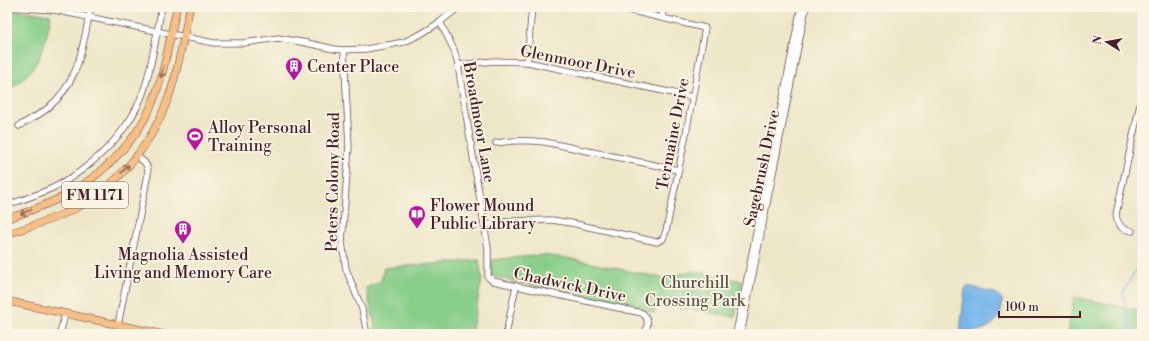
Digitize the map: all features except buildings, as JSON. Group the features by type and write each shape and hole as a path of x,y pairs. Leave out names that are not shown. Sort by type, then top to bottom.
{"main road":[{"name":"FM 1171","path":"7,219 46,205 67,195 102,171 126,145 137,131 147,114 158,89 177,7"},
{"name":"FM 1171","path":"7,234 70,211 115,180 136,156 149,138 164,109 173,85 190,7"},
{"path":"46,205 52,218"},
{"path":"7,301 161,334"}],"street":[{"path":"7,7 54,10 214,43 236,43 278,38 344,50 366,49 404,42 440,22 459,7"},
{"path":"19,126 48,109 74,76 81,56 91,7"},
{"path":"7,205 32,197 65,181 92,161 120,134 135,110 143,93 162,7"},
{"path":"526,62 532,7"},
{"path":"615,7 662,17 664,7"},
{"name":"Sagebrush Drive","path":"741,334 800,7"},
{"name":"Sagebrush Drive","path":"736,334 806,7"},
{"name":"Termaine Drive","path":"484,225 513,221 552,220 571,222 658,242 663,239 678,170 705,28 662,17"},
{"name":"Broadmoor Lane","path":"440,22 454,50 458,65 489,259 488,277"},
{"name":"Peters Colony Road","path":"344,50 349,146 342,242 346,269 362,309 367,334"},
{"name":"Glenmoor Drive","path":"458,65 494,61 526,62 692,97"},
{"path":"1132,231 1122,228 1117,220 1116,214 1142,96"},
{"path":"496,143 510,140 545,142 678,170"},
{"path":"118,325 148,174 146,162 136,156"},
{"name":"Chadwick Drive","path":"488,277 493,281 637,312 646,316 648,321 646,334"},
{"path":"506,334 516,286"},
{"path":"60,334 65,314"}],"green space":[{"path":"7,11 22,11 51,15 45,40 38,59 27,75 7,92"},
{"name":"Churchill Crossing Park","path":"542,255 572,259 662,278 694,271 742,281 735,317 656,303 654,313 491,276 492,260"},
{"path":"479,260 482,279 471,334 376,334 366,288 381,281 384,268"},
{"path":"1074,297 1142,311 1142,334 1067,334"}],"water":[{"path":"967,286 996,293 1002,299 1002,308 996,321 991,325 978,331 962,333 960,332 965,290"}],"waterway":[{"path":"1131,334 1123,293 1142,260"}],"place":[{"name":"Center Place","path":"294,81"},
{"name":"Alloy Personal Training","path":"195,151"},
{"name":"Flower Mound Public Library","path":"417,229"},
{"name":"Magnolia Assisted Living and Memory Care","path":"183,244"}]}
